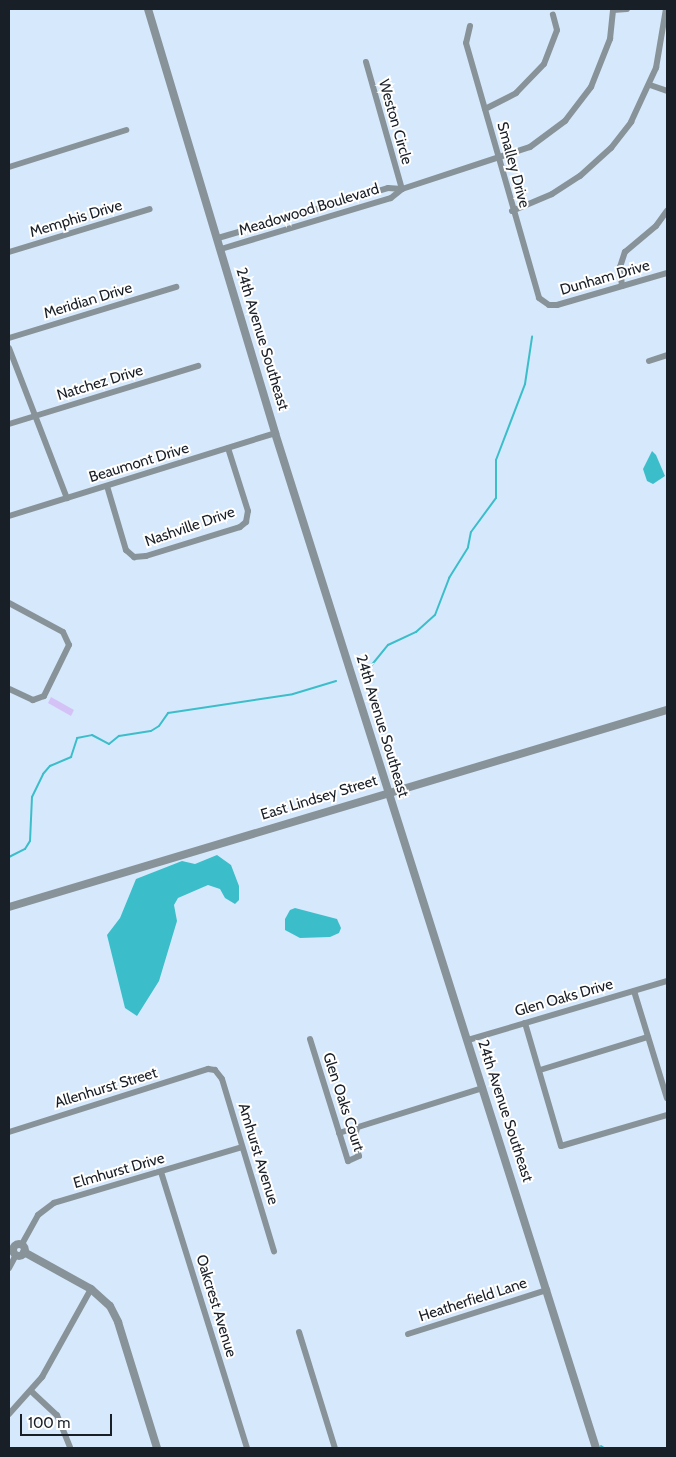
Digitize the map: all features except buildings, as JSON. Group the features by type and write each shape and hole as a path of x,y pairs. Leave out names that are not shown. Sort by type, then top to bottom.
{"street":[{"name":"24th Avenue Southeast","path":"148,9 275,433 596,1448"},
{"name":"Meadowood Boulevard","path":"218,238 388,188 402,189 498,160 536,143 572,114 602,65 610,40 613,9"},
{"path":"613,9 627,9"},
{"path":"512,211 563,188 601,158 631,122 650,85 664,36 666,9"},
{"path":"485,109 516,93 544,64 558,30 553,15"},
{"name":"Smalley Drive","path":"470,26 466,43 512,211 536,291 549,305"},
{"name":"Weston Circle","path":"366,62 402,189"},
{"path":"650,85 667,91"},
{"path":"9,166 126,130"},
{"name":"Meadowood Boulevard","path":"221,249 391,198 402,189"},
{"name":"Memphis Drive","path":"9,252 150,209"},
{"path":"622,286 620,266 625,252 656,226 667,212"},
{"name":"Dunham Drive","path":"549,305 563,304 667,273"},
{"name":"Meridian Drive","path":"9,338 176,287"},
{"path":"9,348 67,498"},
{"path":"649,361 667,355"},
{"name":"Natchez Drive","path":"9,424 198,366"},
{"name":"Beaumont Drive","path":"9,516 275,433"},
{"name":"Nashville Drive","path":"107,486 128,553 142,557 240,527 247,519 248,511 228,448"},
{"path":"9,603 63,632 69,644 44,696 32,700 9,690"},
{"name":"East Lindsey Street","path":"9,907 388,791 667,710"},
{"name":"Glen Oaks Drive","path":"468,1040 667,981"},
{"path":"634,991 667,1098"},
{"path":"525,1023 561,1146 667,1115"},
{"path":"540,1070 648,1037"},
{"name":"Glen Oaks Court","path":"310,1039 345,1157 354,1160 359,1153 354,1142 357,1128"},
{"name":"Allenhurst Street","path":"9,1132 211,1069"},
{"name":"Amhurst Avenue","path":"211,1069 218,1072 222,1079 274,1251"},
{"path":"339,1133 483,1088"},
{"name":"Elmhurst Drive","path":"9,1268 17,1249 38,1215 54,1203 242,1147"},
{"name":"Oakcrest Avenue","path":"161,1172 247,1448"},
{"path":"17,1249 91,1289 106,1301 115,1314 157,1448"},
{"path":"9,1414 32,1392 91,1289"},
{"name":"Heatherfield Lane","path":"408,1334 547,1290"},
{"path":"299,1332 335,1448"},
{"path":"32,1392 58,1415 70,1448"}],"shaded area":[{"path":"51,697 74,710 71,716 48,703"}],"water":[{"path":"652,451 656,455 665,476 653,484 647,481 643,469"},
{"path":"217,855 231,865 239,886 239,900 235,904 225,898 220,889 208,885 178,898 174,905 177,921 159,981 137,1016 125,1008 107,935 120,918 136,879 182,861 195,864"},
{"path":"295,908 337,919 341,928 339,933 330,937 300,938 285,930 285,919 290,910"}],"waterway":[{"path":"366,672 388,645 416,632 435,615 449,578 468,547 471,532 496,498 496,460 525,384 532,337"},
{"path":"9,857 25,849 30,841 32,797 43,774 50,766 71,757 77,738 92,735 109,744 119,736 151,731 159,726 168,713 293,694 336,681"}]}
